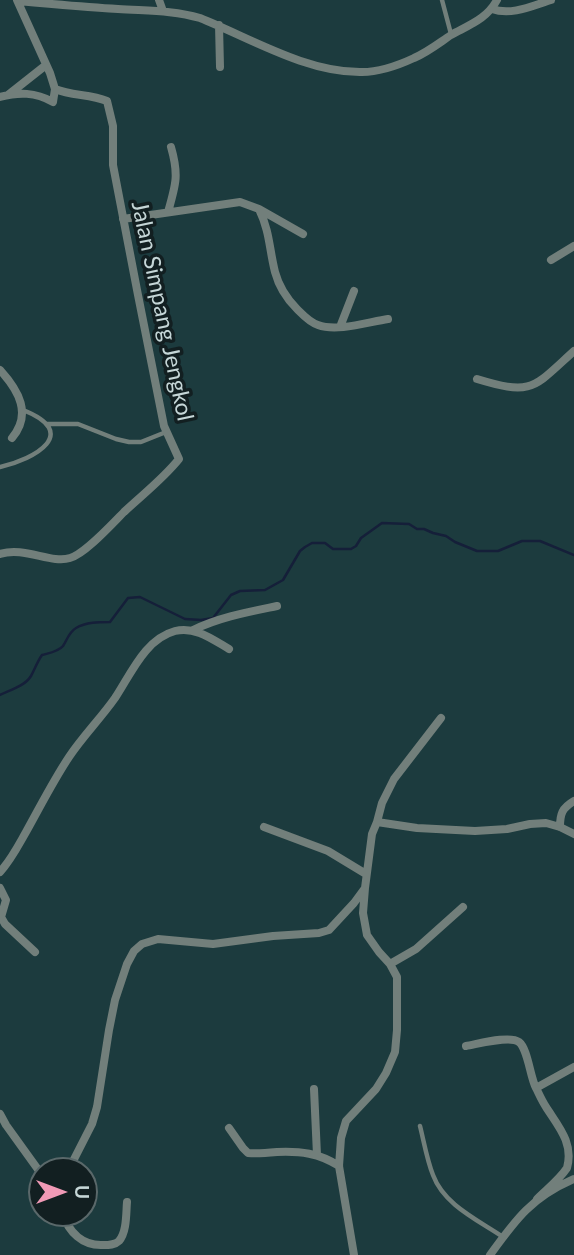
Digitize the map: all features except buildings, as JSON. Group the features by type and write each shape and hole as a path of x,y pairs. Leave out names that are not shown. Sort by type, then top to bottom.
{"street":[{"path":"159,0 163,11"},
{"path":"4,96 29,93 52,102 55,89 18,1 189,15 219,25 311,65 363,72 413,59 482,19 497,0"},
{"path":"492,9 507,12 551,0"},
{"path":"219,25 220,67"},
{"path":"4,96 46,65"},
{"name":"Jalan Simpang Jengkol","path":"0,554 8,551 58,559 71,558 104,534 179,459 164,426 113,165 113,126 107,101 95,96 68,95 55,89"},
{"path":"168,212 177,181 171,147"},
{"path":"123,219 240,202 259,209 303,234"},
{"path":"259,209 270,239 278,282 288,300 313,323 340,327 388,319"},
{"path":"551,260 574,246"},
{"path":"340,327 354,291"},
{"path":"477,379 506,388 526,388 541,381 574,351"},
{"path":"0,370 16,392 23,411 21,425 12,438"},
{"path":"0,872 12,857 68,758 106,711 143,654 156,641 179,630 193,630 227,617 277,606"},
{"path":"193,630 229,649"},
{"path":"354,1255 339,1166 341,1138 346,1121 382,1081 395,1052 397,1030 396,974 368,935 363,913 372,834 382,803 394,779 441,718"},
{"path":"561,827 562,811 574,802"},
{"path":"377,822 466,831 496,830 537,823 561,827 574,834"},
{"path":"264,827 328,851 366,874"},
{"path":"0,888 6,900 1,917 35,952"},
{"path":"75,1157 92,1124 115,1000 127,964 137,947 158,939 214,944 324,932 329,930 365,888"},
{"path":"390,964 416,949 463,907"},
{"path":"466,1046 504,1040 519,1042 525,1051 536,1088 569,1138 572,1149 566,1169 527,1208 490,1255"},
{"path":"536,1088 574,1067"},
{"path":"314,1089 317,1155"},
{"path":"0,1114 29,1157"},
{"path":"229,1128 248,1153 317,1155 339,1166"},
{"path":"537,1199 574,1179"},
{"path":"70,1227 83,1241 99,1246 118,1242 122,1234 127,1202"}],"lane":[{"path":"442,0 451,35"},
{"path":"0,467 21,461 45,446 51,436 47,424 35,415 23,411"},
{"path":"47,424 78,424 129,442 141,442 167,432"},
{"path":"420,1126 432,1174 442,1191 456,1205 503,1237"}],"waterway":[{"path":"0,695 25,682 42,655 61,648 76,628 88,623 110,622 128,598 140,597 185,619 213,618 231,595 240,591 265,590 283,580 300,551 312,543 325,543 333,549 351,549 382,523 409,524 417,529 446,536 477,551 498,551 522,541 540,541 574,555"}]}
